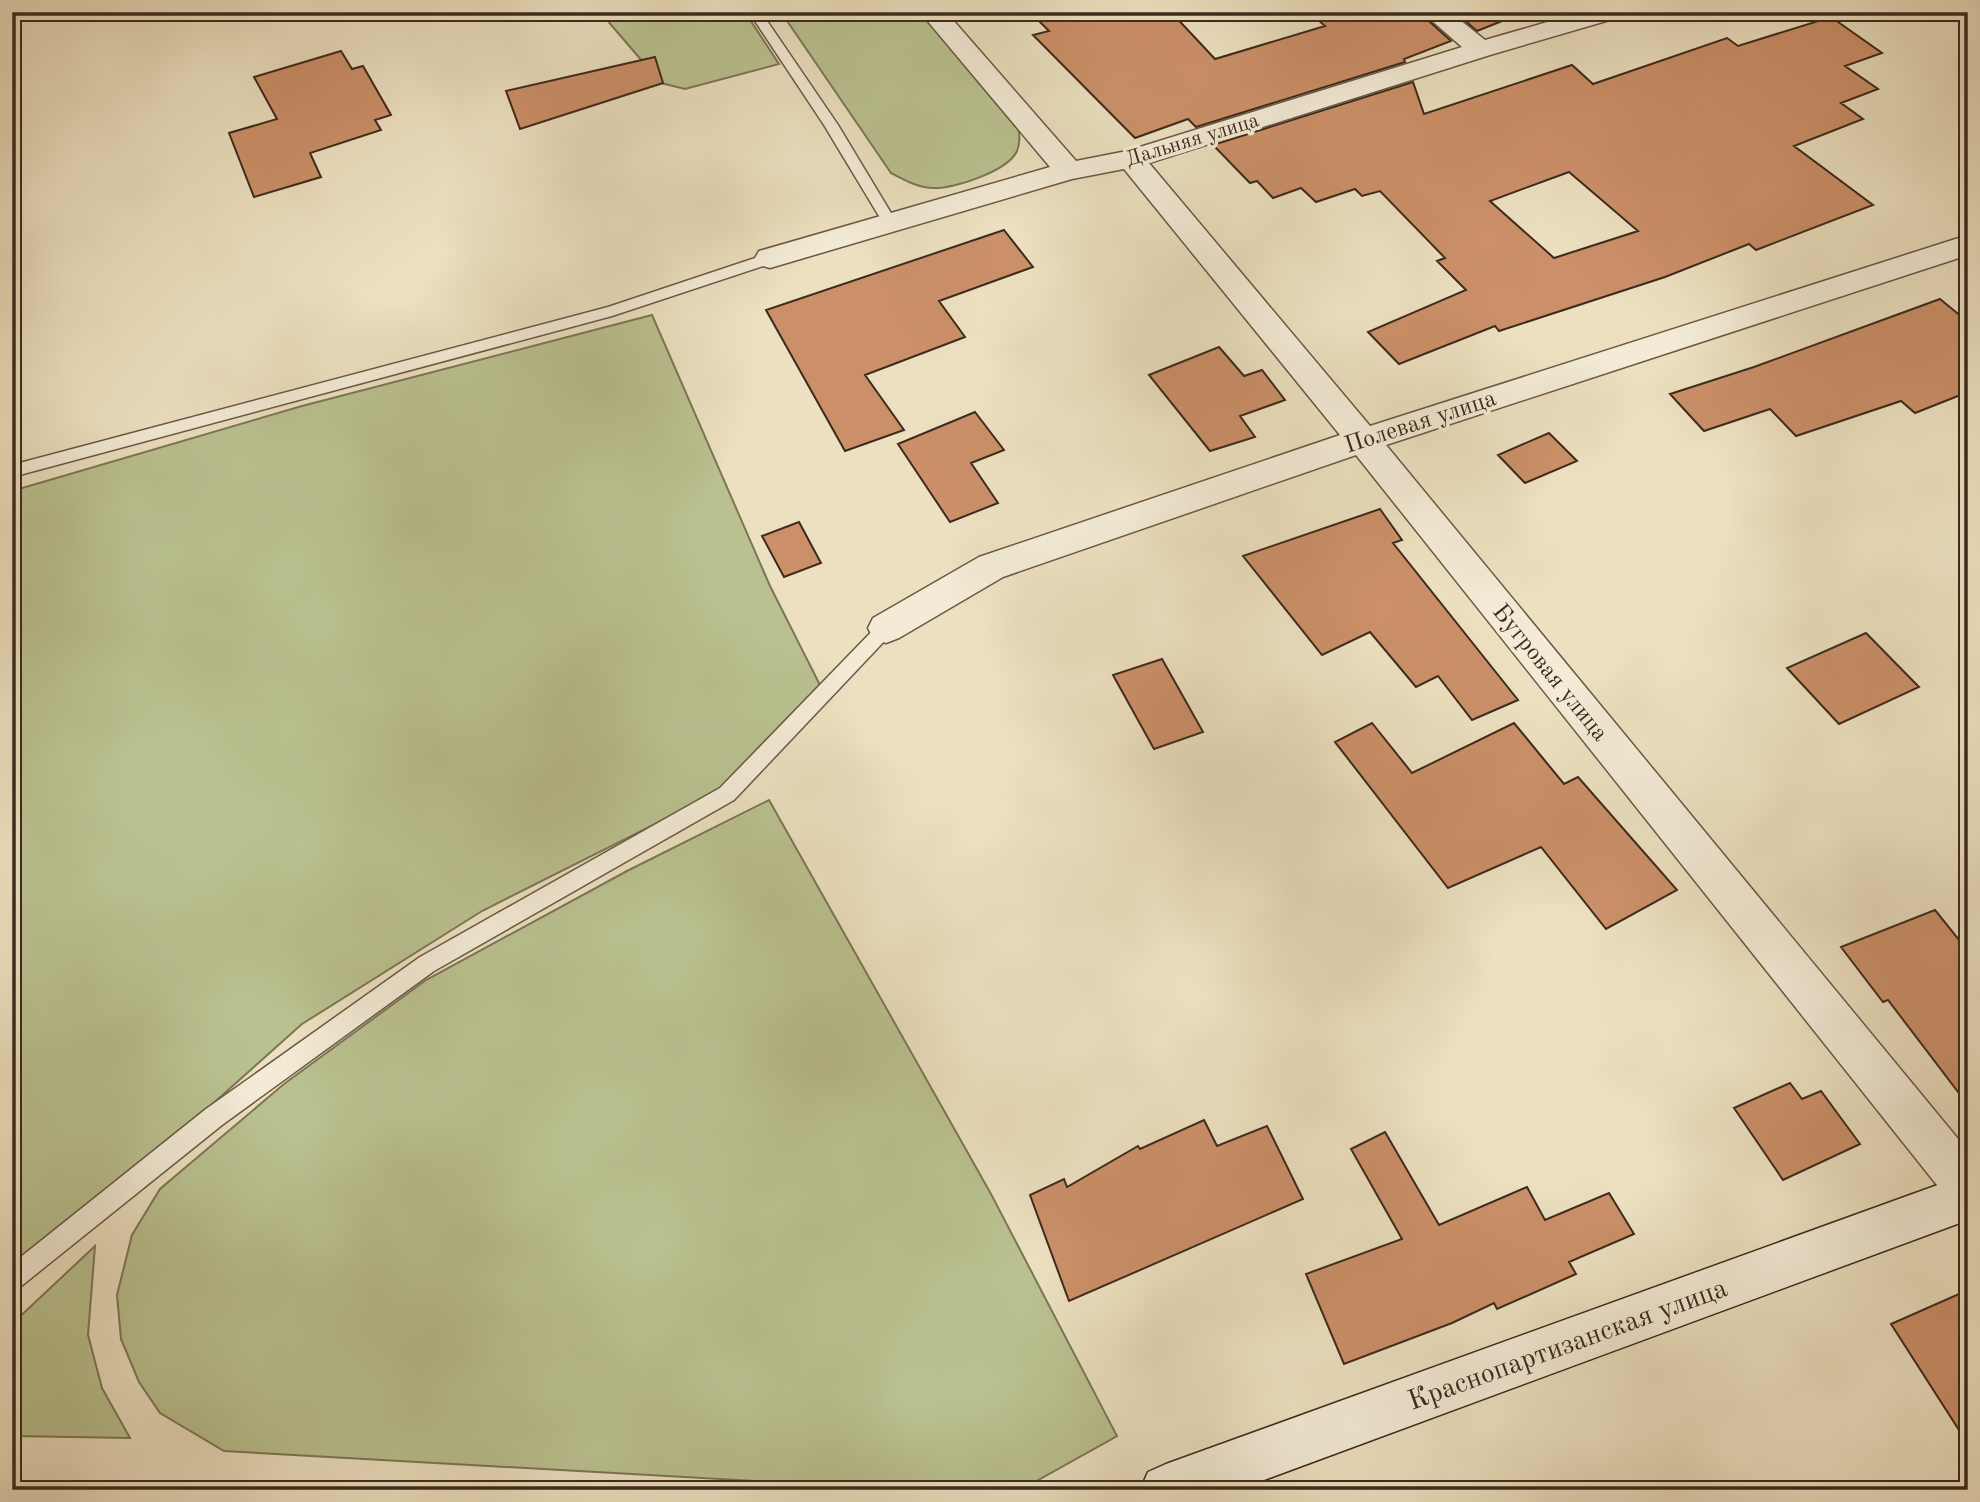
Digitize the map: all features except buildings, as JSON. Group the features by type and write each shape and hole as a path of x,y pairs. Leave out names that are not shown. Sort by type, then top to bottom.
{"street":[{"path":"932,12 1069,171"},
{"path":"1434,12 1481,49"},
{"name":"Дальняя улица","path":"770,258 1069,171 1131,159 1481,49 1611,12"},
{"name":"Бугровая улица","path":"1131,159 1363,440 1968,1188"},
{"name":"Полевая улица","path":"886,628 991,567 1363,440 1968,245"},
{"name":"Краснопартизанская улица","path":"1166,1490 1968,1197"}],"lane":[{"path":"755,12 831,125 890,223"},
{"path":"12,471 611,311 770,258"},
{"path":"12,1279 214,1116 427,964 727,794 886,628"}],"green space":[{"path":"608,12 745,12 779,64 685,89 661,83 606,19"},
{"path":"781,12 925,12 1017,124 1020,137 1017,151 1012,158 992,172 942,188 922,187 891,173"},
{"path":"652,315 770,586 820,685 725,789 482,911 302,1024 12,1283 12,491 302,406"},
{"path":"769,800 991,1194 1117,1436 1024,1488 789,1483 224,1451 160,1413 139,1382 121,1339 117,1295 132,1235 160,1189 284,1084 426,980 627,871"},
{"path":"95,1246 88,1335 102,1388 130,1438 12,1436 12,1324"}]}
